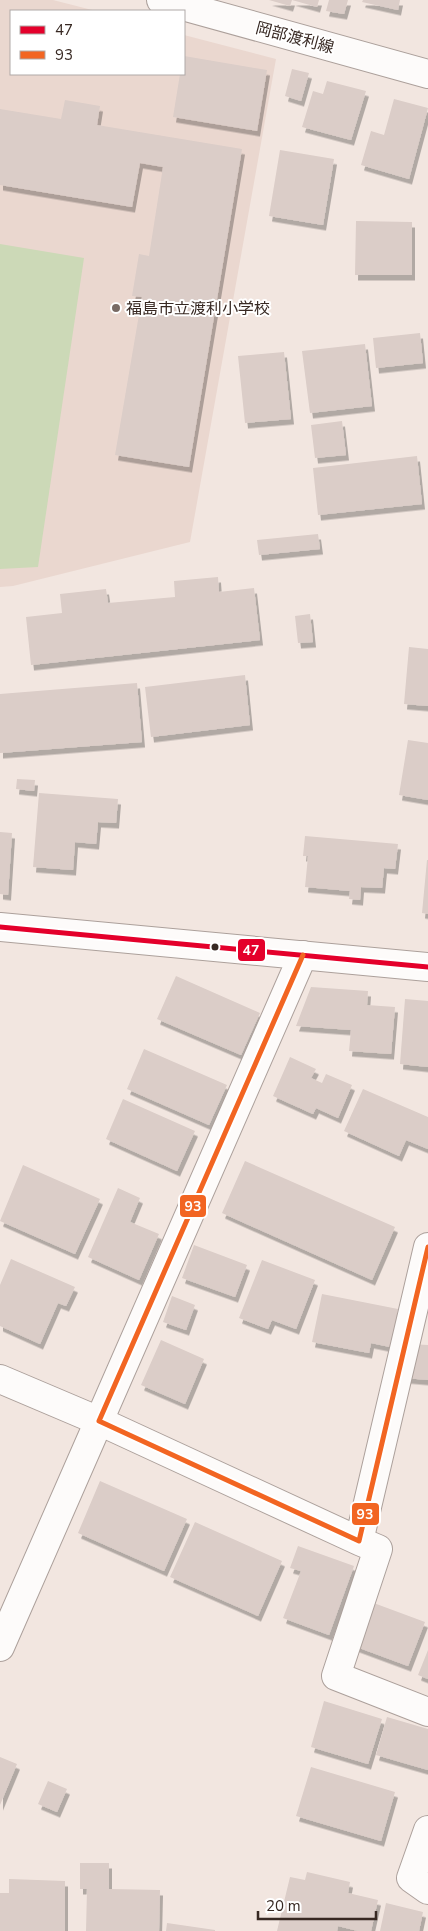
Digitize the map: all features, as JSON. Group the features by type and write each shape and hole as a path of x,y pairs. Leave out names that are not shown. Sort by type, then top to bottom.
{"street":[{"name":"岡部渡利線","path":"161,0 428,74"},
{"path":"0,927 428,967"},
{"path":"0,1647 303,956"},
{"path":"359,1541 428,1247"},
{"path":"0,1378 99,1421 378,1549 336,1676 428,1712"},
{"path":"428,1830 411,1878 428,1890"}],"shaded area":[{"name":"福島市立渡利小学校","path":"0,0 53,0 92,10 10,10 10,75 185,75 185,35 276,59 190,542 13,586 0,587"}],"green space":[{"path":"0,244 84,258 38,567 0,569"}],"building":[{"path":"269,0 292,0 290,6"},
{"path":"292,0 319,0 317,7"},
{"path":"329,0 348,0 344,14 326,11"},
{"path":"363,0 400,0 398,10 362,2"},
{"path":"185,56 267,70 257,131 173,117 180,75 185,75"},
{"path":"292,69 309,73 301,101 285,96"},
{"path":"327,81 366,91 351,140 302,127 313,91 323,94"},
{"path":"394,99 428,108 409,179 361,165 371,131 384,135"},
{"path":"65,100 100,106 97,125 242,149 189,467 115,455 142,297 132,296 139,254 149,256 163,167 140,163 132,207 0,185 0,109 61,119"},
{"path":"280,150 334,159 323,225 269,216"},
{"path":"356,221 412,222 412,275 355,275"},
{"path":"420,333 423,363 376,368 373,338"},
{"path":"365,344 372,406 310,413 302,351"},
{"path":"284,352 291,419 245,423 238,356"},
{"path":"342,421 346,455 315,458 311,425"},
{"path":"417,456 422,504 318,515 313,468"},
{"path":"318,534 320,549 259,555 257,540"},
{"path":"218,577 219,592 254,588 260,640 31,665 26,617 62,613 60,594 106,589 108,603 175,597 174,581"},
{"path":"310,614 313,642 298,643 295,616"},
{"path":"409,647 428,649 428,706 404,704"},
{"path":"245,675 250,725 151,737 145,687"},
{"path":"137,683 142,742 0,753 0,694"},
{"path":"408,740 428,743 428,800 399,795"},
{"path":"17,779 35,780 34,791 16,789"},
{"path":"39,793 118,799 116,823 98,822 96,844 75,842 73,870 33,867"},
{"path":"0,832 12,833 8,895 0,894"},
{"path":"305,836 398,844 395,869 384,868 382,888 361,887 360,900 349,899 350,891 305,887 308,856 303,856"},
{"path":"428,860 428,914 422,913"},
{"path":"176,976 260,1013 241,1055 157,1019"},
{"path":"311,987 368,991 367,1005 395,1007 391,1054 349,1051 351,1030 296,1026"},
{"path":"405,999 428,1001 428,1067 400,1064"},
{"path":"144,1049 227,1085 209,1125 127,1089"},
{"path":"290,1057 316,1069 311,1078 322,1083 326,1074 352,1085 338,1118 316,1108 313,1114 273,1096"},
{"path":"363,1089 428,1117 428,1149 406,1140 399,1156 344,1131"},
{"path":"123,1099 195,1131 177,1171 106,1139"},
{"path":"245,1161 395,1227 372,1280 222,1213"},
{"path":"23,1165 100,1199 75,1254 0,1221"},
{"path":"118,1188 140,1198 130,1222 159,1234 139,1280 88,1257"},
{"path":"194,1245 247,1265 235,1297 182,1278"},
{"path":"11,1259 75,1287 66,1306 58,1303 40,1344 0,1326 0,1285"},
{"path":"262,1260 315,1280 296,1329 272,1320 268,1329 239,1318"},
{"path":"322,1294 398,1309 390,1347 371,1343 369,1353 312,1342"},
{"path":"172,1296 195,1305 186,1330 163,1322"},
{"path":"161,1340 204,1359 185,1404 141,1385"},
{"path":"409,1344 428,1345 428,1380 405,1378"},
{"path":"100,1481 187,1519 164,1571 78,1533"},
{"path":"195,1522 282,1561 258,1616 170,1577"},
{"path":"298,1546 354,1566 329,1635 283,1618 301,1571 290,1568"},
{"path":"371,1602 425,1622 408,1666 354,1646"},
{"path":"428,1650 428,1679 418,1675"},
{"path":"324,1701 382,1719 368,1764 311,1747"},
{"path":"387,1717 428,1729 428,1770 376,1755"},
{"path":"0,1757 17,1764 0,1805"},
{"path":"311,1767 395,1792 381,1841 296,1816"},
{"path":"48,1781 67,1789 57,1812 38,1804"},
{"path":"80,1863 109,1863 109,1889 160,1890 159,1931 86,1931 87,1889 80,1889"},
{"path":"307,1872 350,1882 348,1893 378,1900 371,1931 358,1931 338,1926 337,1931 277,1931 290,1877 305,1880"},
{"path":"9,1879 65,1881 65,1931 0,1931 0,1893 9,1893"},
{"path":"386,1903 423,1912 419,1931 380,1931"},
{"path":"167,1923 215,1930 215,1931 166,1931"}],"transit line":[{"name":"47","path":"0,927 428,967"},
{"name":"93","path":"303,955 99,1421 359,1541 428,1247"}],"place":[{"name":"福島市立渡利小学校","path":"116,308"}]}
